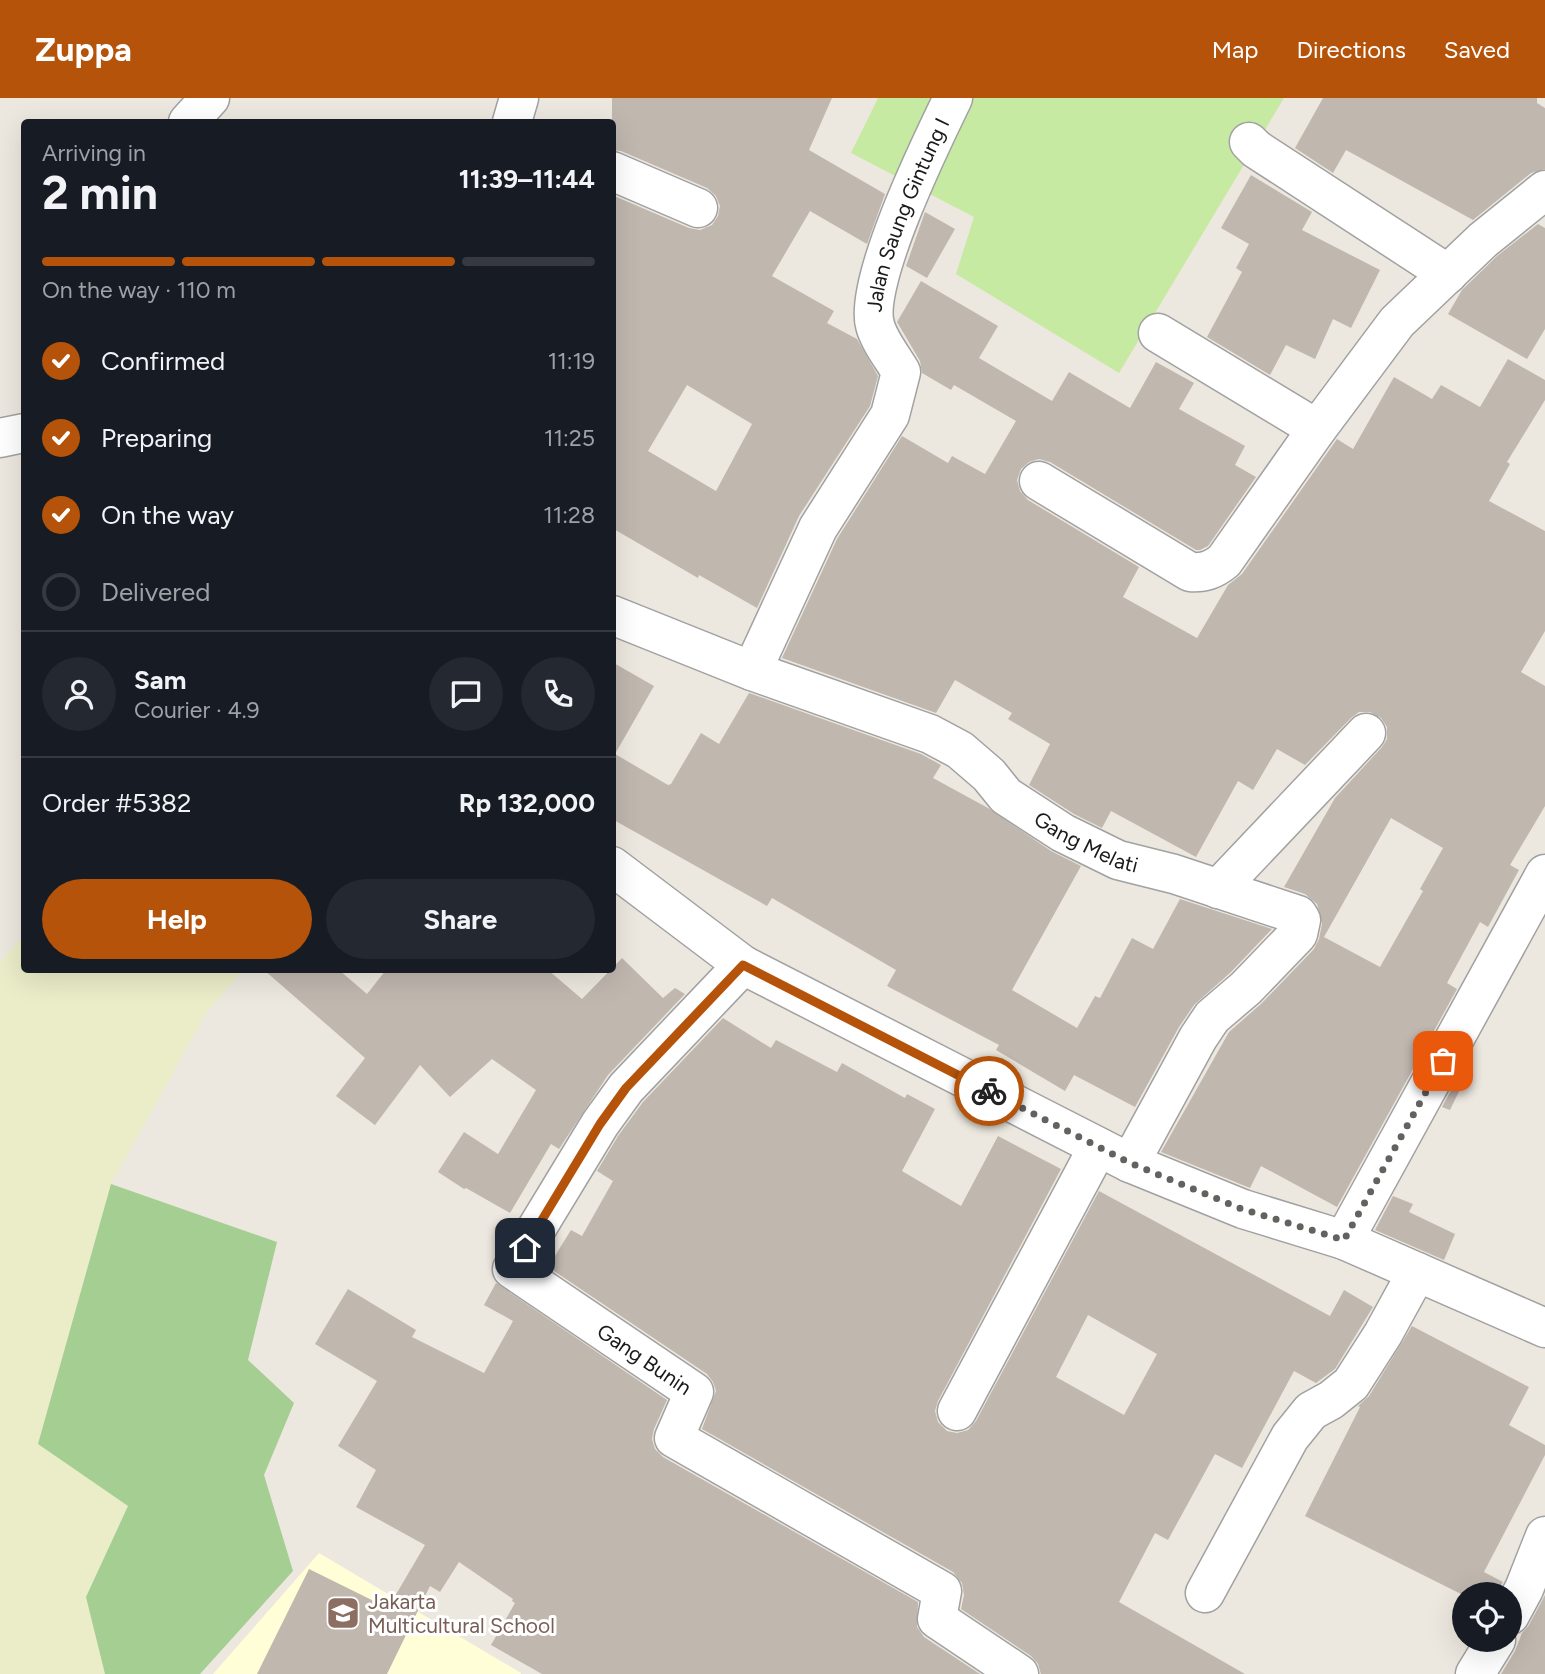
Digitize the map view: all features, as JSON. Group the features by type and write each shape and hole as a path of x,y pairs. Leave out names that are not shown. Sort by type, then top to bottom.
{"street":[{"path":"191,119 210,98"},
{"path":"513,119 519,98"},
{"name":"Jalan Saung Gintung I","path":"752,671 818,528 890,415 901,372 875,325 874,301 884,260 926,154 953,98"},
{"path":"1250,142 1256,149 1448,274"},
{"path":"616,173 698,208"},
{"path":"1039,481 1190,572 1216,568 1224,561 1317,429 1397,323 1483,240 1545,190"},
{"path":"1158,332 1317,429"},
{"path":"0,438 21,434"},
{"name":"Gang Melati","path":"616,617 752,671 930,734 960,750 989,775 1006,796 1063,833 1118,860 1174,874 1298,915 1301,920 1300,929 1246,988 1212,1017 1192,1049 1114,1155"},
{"path":"1218,889 1366,733"},
{"path":"616,869 743,965 1114,1155 1242,1209 1344,1240 1545,1328"},
{"path":"1344,1240 1541,890"},
{"name":"Gang Bunin","path":"743,965 626,1088 600,1124 512,1269 694,1392 674,1438 942,1591 937,1619 1018,1674"},
{"path":"957,1412 1114,1155"},
{"path":"1205,1593 1290,1437 1311,1411 1351,1384 1383,1334 1417,1272"},
{"path":"1522,1593 1545,1536"},
{"path":"1475,1674 1489,1652"}],"shaded area":[{"path":"21,938 21,973 240,973 207,1012 111,1184 38,1444 128,1506 86,1597 105,1674 0,1674 0,962"},
{"name":"Jakarta Multicultural School","path":"319,1553 521,1673 521,1674 213,1674"}],"green space":[{"path":"878,98 1284,98 1119,373 956,274 974,217 851,153"},
{"path":"111,1184 277,1242 248,1360 294,1403 264,1475 293,1571 200,1674 105,1674 86,1597 128,1506 38,1444"}],"building":[{"path":"612,98 832,98 809,150 885,194 867,244 810,211 772,276 834,311 827,323 857,339 878,376 870,406 799,516 757,608 699,575 698,578 616,530 616,197 689,228 700,230 712,225 720,206 716,196 707,188 616,150 616,119 612,119","holes":["687,385 752,424 716,491 648,451"]},
{"path":"1323,98 1537,98 1537,103 1545,108 1545,169 1531,173 1473,220 1346,150 1333,173 1295,148"},
{"path":"1251,175 1312,212 1302,230 1380,270 1351,328 1333,319 1315,359 1286,345 1270,375 1207,337 1242,272 1236,268 1249,244 1221,228"},
{"path":"925,212 955,229 927,278 906,266"},
{"path":"1538,224 1545,228 1545,329 1527,359 1448,314 1462,290 1497,256"},
{"path":"921,281 998,326 979,358 1052,401 1069,372 1130,408 1156,362 1194,383 1179,409 1245,446 1235,465 1256,477 1208,546 1196,550 1050,462 1039,459 1029,462 1021,469 1017,480 1020,491 1028,500 1139,567 1123,597 1197,638 1228,585 1242,574 1337,439 1353,449 1394,377 1432,399 1441,385 1480,407 1508,359 1545,380 1545,400 1507,462 1510,464 1489,501 1545,531 1545,631 1521,672 1545,686 1545,806 1510,865 1519,870 1488,927 1480,922 1447,983 1457,989 1337,1207 1261,1166 1250,1188 1161,1152 1229,1032 1262,1003 1314,949 1322,924 1317,904 1305,894 1284,887 1335,798 1382,747 1387,739 1387,727 1381,718 1370,712 1359,712 1305,765 1277,749 1253,790 1238,781 1196,857 1111,811 1102,828 1074,814 1029,785 1050,744 1008,719 1012,713 955,680 936,713 782,658 837,539 902,436 948,463 952,456 985,474 1016,421 954,385 951,390 922,373 920,361 897,322","holes":["1391,818 1443,848 1420,889 1423,891 1380,967 1324,937"]},
{"path":"616,664 654,686 616,752"},
{"path":"749,693 921,754 941,765 933,778 988,808 1051,851 1081,866 1012,990 1077,1028 1095,996 1100,998 1132,938 1153,949 1180,899 1272,929 1231,972 1194,1005 1135,1107 1074,1075 1065,1091 996,1050 999,1045 887,986 896,970 772,898 767,906 616,821 616,755 668,785 671,784 701,733 719,744"},
{"path":"622,958 663,998 675,988 685,994 608,1075 559,1149 551,1144 510,1213 438,1172 464,1132 498,1154 536,1090 492,1059 450,1097 420,1065 375,1125 336,1096 365,1058 267,973 342,973 367,994 384,973 552,973 582,999 607,973 616,973 616,964"},
{"path":"723,1018 771,1048 776,1040 837,1072 842,1063 905,1098 907,1094 935,1109 902,1171 961,1206 998,1136 1061,1169 938,1401 935,1411 938,1422 947,1431 957,1433 968,1430 976,1421 1099,1191 1330,1316 1344,1290 1373,1307 1335,1369 1316,1383 1294,1371 1242,1468 1215,1454 1168,1540 1155,1533 1119,1602 1245,1674 1041,1674 1038,1664 1031,1656 961,1609 964,1595 962,1583 953,1572 702,1429 716,1391 707,1374 548,1267 571,1230 582,1236 613,1181 597,1171 643,1102","holes":["1088,1315 1157,1354 1124,1415 1056,1377"]},
{"path":"1463,1068 1469,1071 1450,1110 1442,1107"},
{"path":"1393,1196 1413,1204 1409,1212 1455,1234 1444,1260 1375,1230"},
{"path":"496,1283 667,1400 652,1439 655,1449 663,1457 918,1602 917,1627 924,1637 980,1674 542,1674 491,1645 515,1603 459,1562 440,1592 430,1586 387,1674 257,1674 309,1569 388,1608 425,1545 356,1507 376,1470 338,1446 377,1381 315,1344 348,1289 416,1330 412,1337 484,1373 513,1321 484,1305"},
{"path":"1412,1326 1529,1387 1509,1425 1545,1445 1545,1455 1484,1572 1503,1582 1452,1582 1452,1590 1305,1516 1360,1407 1358,1406 1369,1396"},
{"path":"1545,1595 1545,1674 1501,1674 1514,1652 1522,1652 1522,1633"}],"way so far":[{"path":"989,1091 1130,1163 1242,1209 1344,1240 1443,1061"}],"place":[{"name":"Jakarta Multicultural School","path":"343,1613"}],"route":[{"path":"525,1248 600,1124 626,1088 743,965 989,1091"}]}
